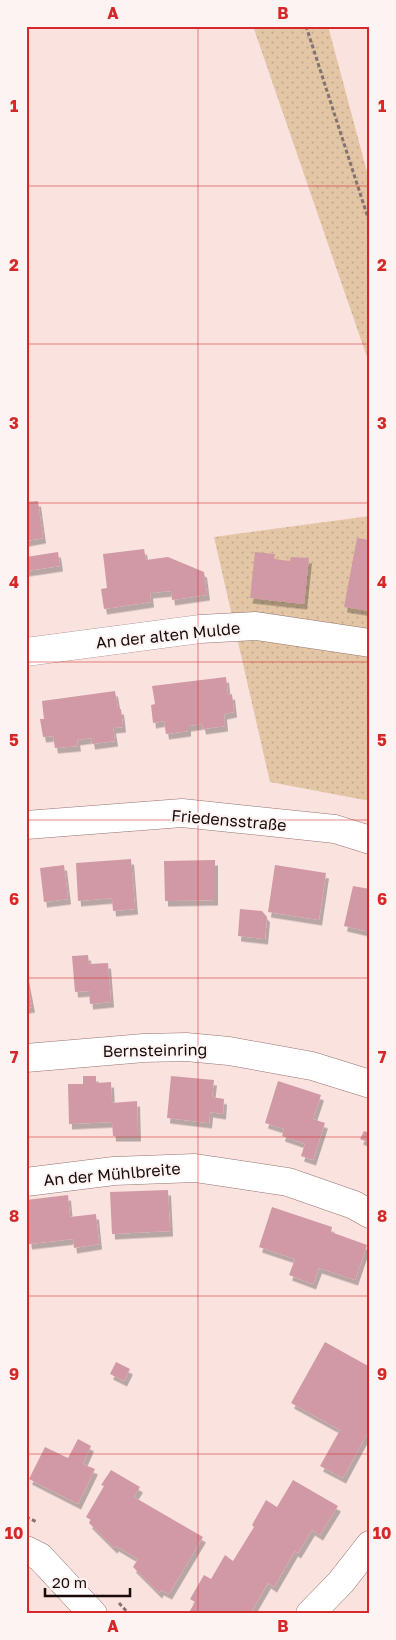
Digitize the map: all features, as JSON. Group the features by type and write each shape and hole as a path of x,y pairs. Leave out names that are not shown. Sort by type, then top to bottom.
{"street":[{"name":"An der alten Mulde","path":"26,652 200,628 256,626 370,643"},
{"name":"Friedensstraße","path":"26,824 182,813 335,829 370,840"},
{"name":"Bernsteinring","path":"26,1058 135,1048 186,1047 230,1051 312,1066 370,1084"},
{"name":"An der Mühlbreite","path":"26,1182 114,1171 195,1168 288,1182 354,1206 370,1214"},
{"path":"310,1614 342,1582 370,1545"},
{"path":"26,1550 40,1557 93,1614"}],"path":[{"path":"306,26 370,224"}],"shaded area":[{"path":"253,26 328,26 370,183 370,366"},
{"path":"370,516 370,801 270,782 214,537"}],"building":[{"path":"38,501 43,538 26,541 26,502"},
{"path":"357,538 370,540 370,611 344,607"},
{"path":"144,549 146,560 168,557 204,572 207,595 172,600 171,591 150,593 151,602 104,609 101,589 107,588 103,554"},
{"path":"58,552 60,566 26,571 26,557"},
{"path":"255,552 275,554 274,559 290,561 291,557 309,558 304,604 250,598"},
{"path":"226,677 228,695 232,694 234,712 224,714 225,726 203,729 202,724 188,726 188,731 166,734 164,721 153,723 151,705 155,704 152,686"},
{"path":"115,691 118,709 121,709 123,727 113,728 115,741 92,744 91,738 77,740 78,746 55,748 53,736 43,737 40,719 44,719 42,701"},
{"path":"131,859 135,909 113,911 112,898 78,901 76,863"},
{"path":"215,860 215,900 165,901 164,861"},
{"path":"64,865 68,899 44,902 40,868"},
{"path":"275,865 326,873 319,920 268,912"},
{"path":"353,886 370,889 370,932 344,926"},
{"path":"240,909 262,911 267,917 265,939 238,936"},
{"path":"88,955 89,964 108,963 111,1002 90,1004 89,991 75,992 72,956"},
{"path":"26,976 32,1007 26,1008"},
{"path":"83,1076 96,1076 96,1083 111,1082 112,1103 137,1101 138,1136 113,1136 112,1122 69,1124 68,1084 83,1084"},
{"path":"171,1076 214,1080 212,1097 224,1099 223,1114 210,1112 209,1123 167,1118"},
{"path":"278,1081 321,1095 313,1119 325,1123 313,1160 301,1156 305,1144 282,1136 284,1129 265,1123"},
{"path":"364,1131 370,1133 370,1143 360,1139"},
{"path":"168,1190 170,1231 112,1234 110,1192"},
{"path":"68,1195 70,1217 96,1214 99,1244 74,1248 73,1239 29,1244 26,1200"},
{"path":"272,1207 332,1227 331,1232 367,1245 355,1280 319,1268 313,1284 289,1275 295,1259 259,1247"},
{"path":"325,1342 370,1367 370,1428 343,1478 320,1466 340,1430 291,1403"},
{"path":"116,1362 130,1369 124,1381 110,1374"},
{"path":"78,1439 91,1446 83,1464 95,1469 78,1504 29,1479 45,1447 68,1458"},
{"path":"111,1470 140,1487 134,1497 203,1537 169,1594 161,1590 159,1593 133,1567 138,1559 116,1546 114,1548 89,1523 91,1520 86,1517 104,1486 101,1485"},
{"path":"293,1480 338,1506 320,1535 312,1530 298,1553 295,1551 274,1587 268,1583 250,1614 244,1611 242,1614 188,1614 195,1602 190,1599 204,1575 211,1579 225,1555 233,1561 254,1527 252,1525 266,1500 277,1507"},
{"path":"26,1607 33,1614 26,1614"}]}
